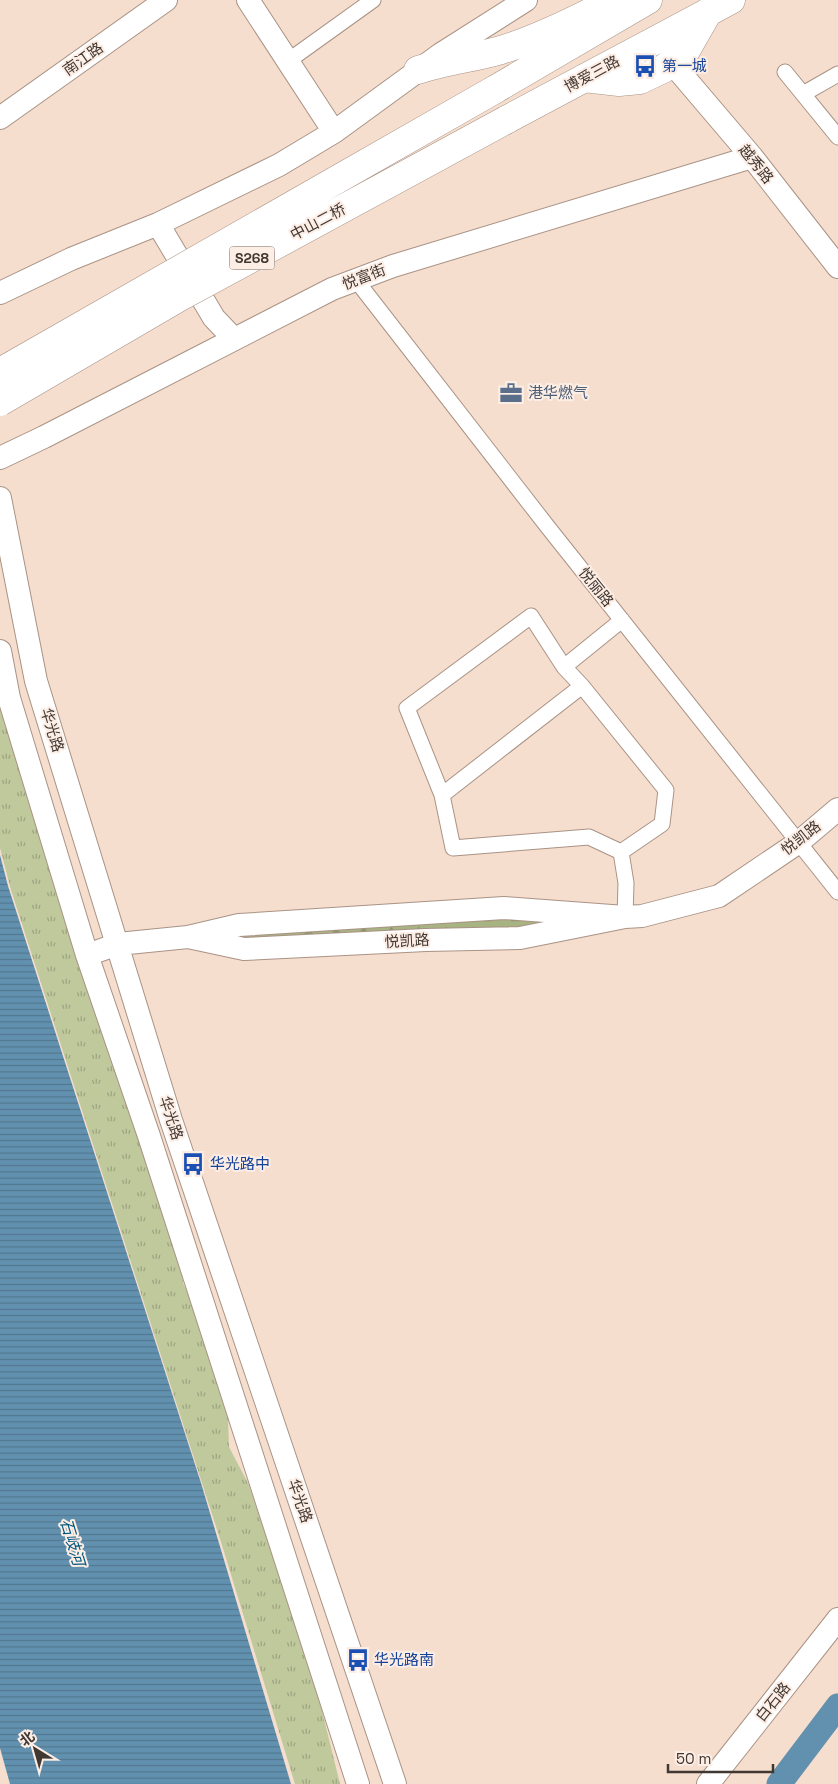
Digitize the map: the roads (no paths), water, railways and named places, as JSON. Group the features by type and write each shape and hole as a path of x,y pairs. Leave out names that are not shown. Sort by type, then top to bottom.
{"highway":[{"path":"494,90 527,53 554,29 581,0"},
{"path":"418,70 434,64 454,62 502,50 577,20 614,0"},
{"name":"S268","path":"494,90 648,0"},
{"path":"584,78 620,82 640,80 663,69 684,54 720,6"},
{"name":"博爱三路","path":"506,120 720,6"},
{"name":"中山二桥","path":"0,372 494,90"},
{"name":"中山二桥","path":"0,402 180,297 506,120"}],"street":[{"name":"南江路","path":"0,118 166,0"},
{"path":"248,0 334,132"},
{"path":"288,61 373,0"},
{"path":"0,293 72,259 158,224 279,165 334,132 440,54 526,0"},
{"name":"越秀路","path":"672,63 752,157 838,267"},
{"path":"786,72 838,137"},
{"path":"803,94 838,74"},
{"name":"悦富街","path":"0,458 44,438 332,289 393,266 752,157"},
{"path":"158,224 214,318 234,339"},
{"name":"悦丽路","path":"356,280 838,892"},
{"name":"华光路","path":"0,498 36,681 171,1120 395,1784"},
{"path":"531,616 564,667 582,686 666,790 662,824 621,852 589,837 453,848 442,795 407,708 531,616"},
{"path":"564,667 622,620"},
{"name":"华光路","path":"0,651 9,698 87,955 149,1136 358,1784"},
{"path":"442,795 582,686"},
{"name":"悦凯路","path":"87,955 118,944 188,937 239,925 504,908 625,917 642,916 719,896 799,842 838,809"},
{"path":"621,852 626,883 625,917"},
{"name":"悦凯路","path":"188,937 244,949 426,940 520,938 625,917"},
{"name":"白石路","path":"708,1784 838,1619"}],"water":[{"name":"石岐河","path":"0,855 8,886 201,1483 291,1784 10,1784 0,1748"}],"waterway":[{"path":"779,1784 838,1706"}],"place":[{"name":"第一城","path":"645,66"},
{"name":"港华燃气","path":"511,393"},
{"name":"华光路中","path":"193,1164"},
{"name":"华光路南","path":"358,1660"}]}
